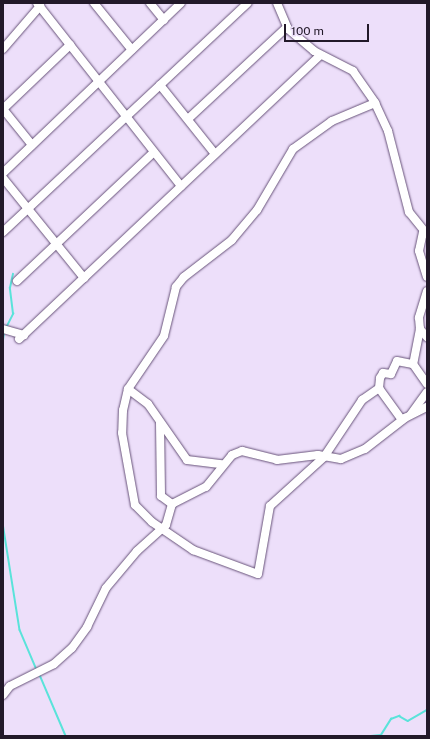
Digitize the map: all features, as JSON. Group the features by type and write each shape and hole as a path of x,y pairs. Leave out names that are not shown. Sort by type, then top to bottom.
{"street":[{"path":"94,3 132,50"},
{"path":"150,3 164,20"},
{"path":"3,173 182,3"},
{"path":"3,232 248,3"},
{"path":"277,3 287,27 320,55 353,71 376,103 390,137 408,212 425,233 420,251 427,277"},
{"path":"3,49 38,5 181,186"},
{"path":"188,119 287,27"},
{"path":"32,145 3,109 70,45"},
{"path":"3,329 22,337 320,55"},
{"path":"160,85 215,154"},
{"path":"376,103 332,121 293,149 257,210 232,240 180,281 168,310 164,336 128,389 122,433 136,505 163,529 197,551 258,574 270,506 324,457 362,400 379,388"},
{"path":"17,281 154,152"},
{"path":"3,178 84,278"},
{"path":"427,290 413,364 427,384"},
{"path":"420,329 427,337"},
{"path":"402,420 379,388 381,375 391,374 394,363 413,364"},
{"path":"128,389 148,404 160,424 187,460 222,464"},
{"path":"410,415 427,392"},
{"path":"3,695 10,686 54,664 72,648 88,627 106,588 137,551 163,529 172,504 206,487 222,464 242,451 277,460 324,457 342,459 356,454 402,420 427,407"},
{"path":"160,424 161,496 172,504"}],"waterway":[{"path":"6,328 13,314 10,288 13,274"},
{"path":"3,340 4,333"},
{"path":"3,523 20,630 37,670"},
{"path":"40,675 66,736"},
{"path":"371,736 381,735 391,719 399,716 408,721 427,710"}]}
